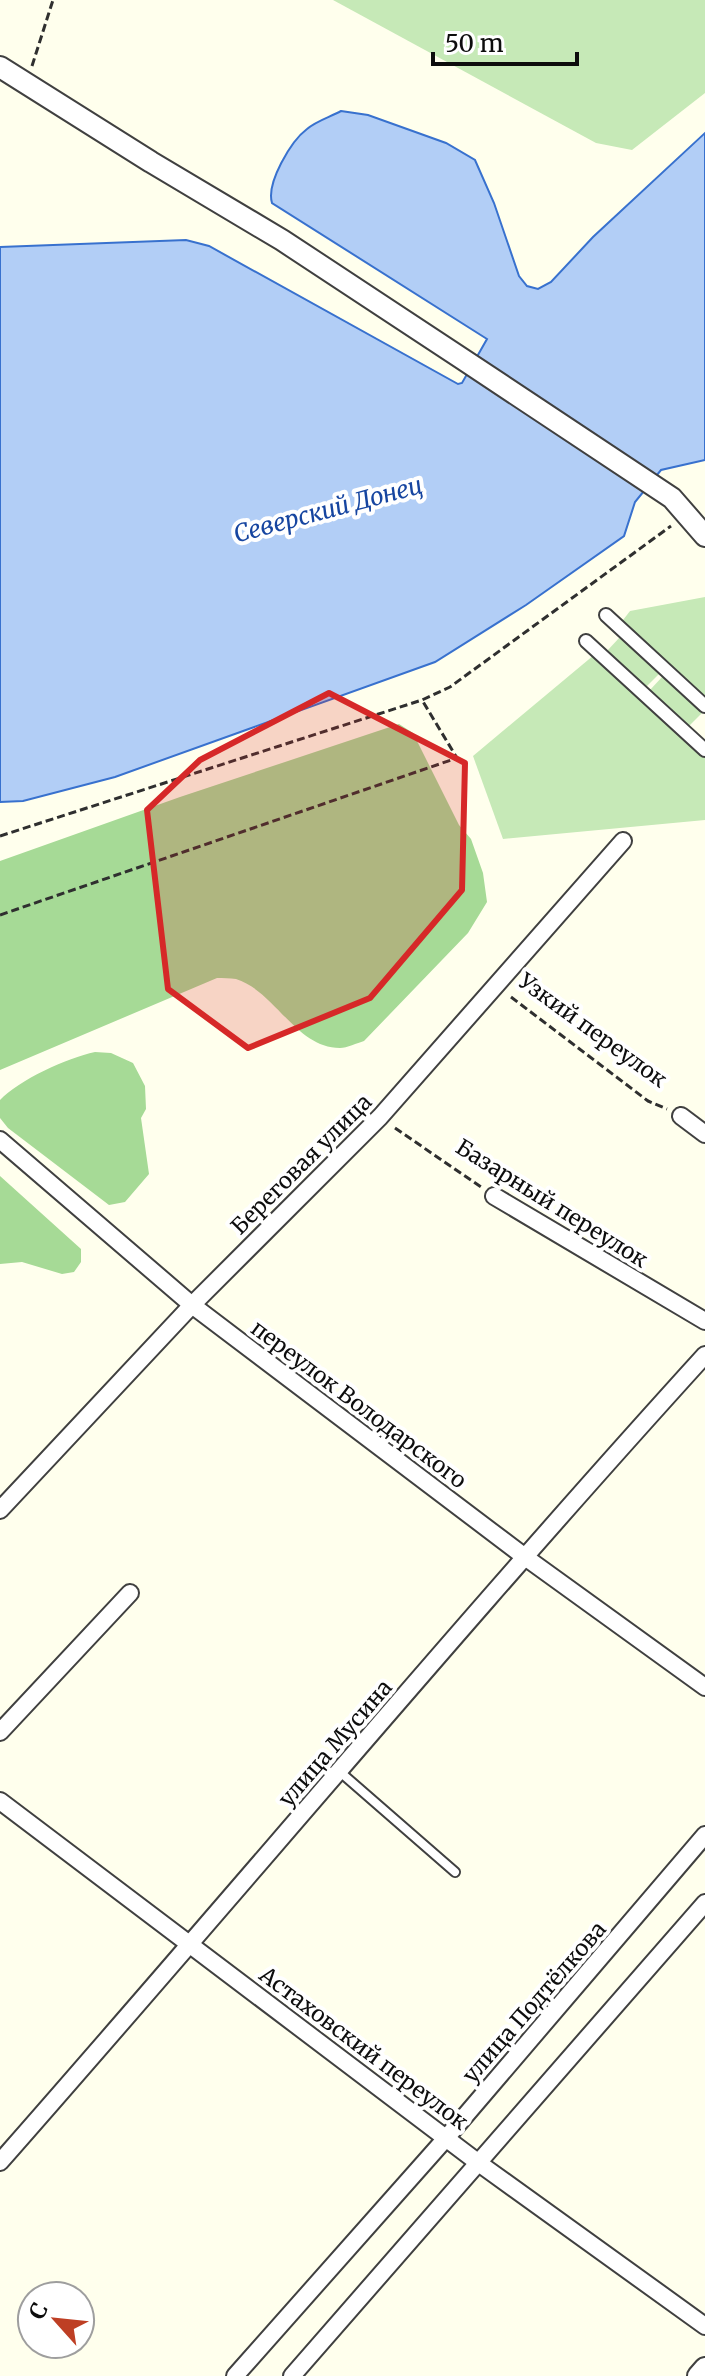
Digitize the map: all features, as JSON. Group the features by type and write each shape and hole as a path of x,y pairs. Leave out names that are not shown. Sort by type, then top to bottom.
{"street":[{"path":"0,67 282,240 672,498 705,536"},
{"path":"606,615 705,706"},
{"path":"586,641 705,750"},
{"name":"Береговая улица","path":"0,1510 192,1305 380,1117 623,841"},
{"path":"681,1116 705,1134"},
{"name":"переулок Володарского","path":"0,1140 192,1305 525,1557 705,1687"},
{"name":"Базарный переулок","path":"494,1196 705,1321"},
{"name":"улица Мусина","path":"0,2162 525,1557 705,1355"},
{"path":"0,1732 130,1593"},
{"name":"Астаховский переулок","path":"0,1801 480,2164 705,2326"},
{"name":"улица Подтёлкова","path":"235,2376 447,2137 705,1835"},
{"path":"292,2376 705,1903"},
{"path":"698,2376 705,2368"}],"lane":[{"path":"339,1771 455,1872"}],"path":[{"path":"26,85 53,0"},
{"path":"0,836 422,700 450,687 687,514"},
{"path":"0,915 457,758 422,700"},
{"name":"Узкий переулок","path":"496,986 648,1101 681,1116"},
{"name":"Базарный переулок","path":"380,1117 494,1196"}],"highlighted area":[{"path":"329,693 465,763 462,890 370,998 248,1048 168,989 147,810 200,760"}],"green space":[{"path":"333,0 705,0 705,93 632,150 596,143"},
{"path":"705,597 705,702 620,624 630,611"},
{"path":"620,637 660,673 646,687 607,651"},
{"path":"594,655 705,754 705,820 503,839 473,756"},
{"path":"663,676 703,712 689,726 650,690"},
{"path":"399,724 413,733 459,825 471,839 483,873 487,902 468,933 364,1041 343,1048 324,1046 298,1029 250,985 236,979 217,978 0,1070 0,861"},
{"path":"95,1052 111,1053 133,1063 145,1086 146,1109 141,1118 149,1174 125,1202 109,1205 8,1128 0,1118 0,1100 8,1092 58,1065"},
{"path":"0,1176 81,1249 81,1262 74,1272 62,1274 22,1262 0,1264"}],"water":[{"name":"Северский Донец","path":"341,111 368,115 446,143 475,160 494,203 519,276 527,286 538,289 551,282 593,237 705,133 705,460 661,470 635,502 624,536 526,605 435,662 115,777 23,801 0,802 0,247 186,240 209,246 458,384 462,383 487,339 272,203 276,174 294,143 311,126"}]}
